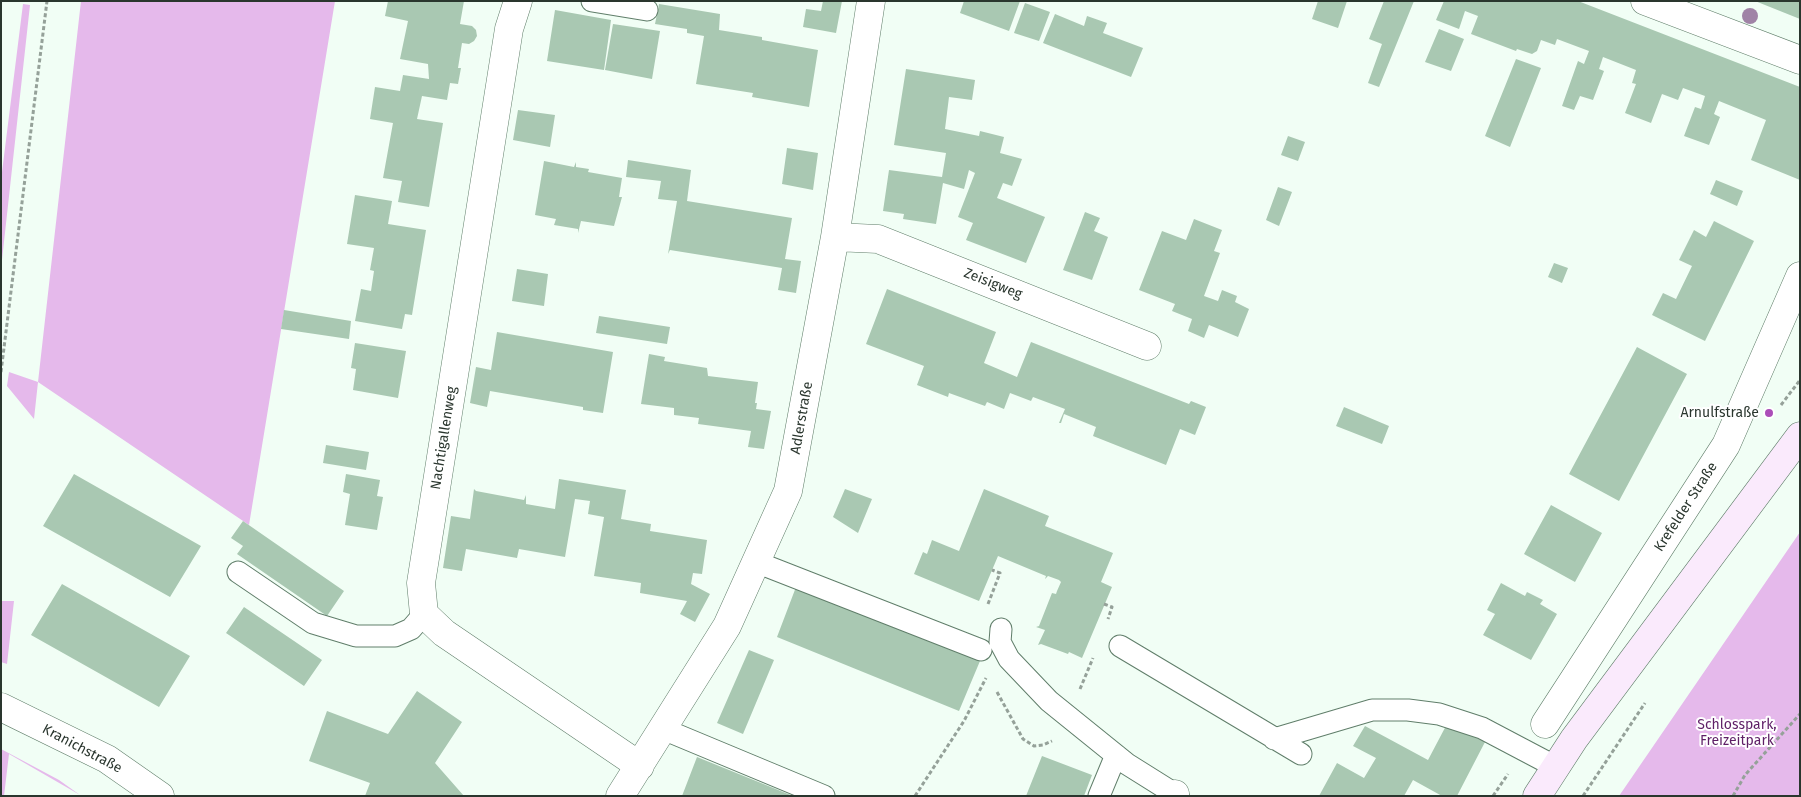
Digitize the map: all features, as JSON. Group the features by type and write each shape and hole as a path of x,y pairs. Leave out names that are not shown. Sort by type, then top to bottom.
{"main road":[{"path":"1537,796 1580,731 1800,436"}],"street":[{"name":"Nachtigallenweg","path":"424,614 421,583 509,28 518,1"},
{"name":"Adlerstraße","path":"620,796 727,626 788,491 835,237 871,1"},
{"path":"1645,1 1800,60"},
{"name":"Zeisigweg","path":"835,237 878,238 1148,346"},
{"name":"Krefelder Straße","path":"1545,724 1726,445 1800,276"},
{"path":"424,614 444,633 640,766"},
{"name":"Kranichstraße","path":"1,707 106,759 160,796"}],"lane":[{"path":"592,1 647,10"},
{"path":"756,562 981,650"},
{"path":"238,572 313,623 356,636 395,636 411,629 424,614"},
{"path":"1001,628 1000,642 1009,659 1049,701 1116,755 1176,795"},
{"path":"1120,646 1301,754"},
{"path":"1274,738 1372,710 1408,710 1439,714 1482,728 1556,767"},
{"path":"663,728 824,796"},
{"path":"1099,796 1116,755"}],"path":[{"path":"1,372 47,1"},
{"path":"986,610 1000,573 992,570"},
{"path":"915,796 964,721 988,675"},
{"path":"1733,796 1745,775 1800,714"}],"green space":[{"path":"81,1 335,1 249,525 38,382"},
{"path":"23,4 30,5 1,269 1,180"},
{"path":"9,372 38,382 34,419 7,386"},
{"name":"Schlosspark, Freizeitpark","path":"1800,532 1800,796 1619,796"},
{"path":"1,601 14,601 7,664 1,662"},
{"path":"1,749 59,780 80,795 9,754 4,796 1,796"}],"building":[{"path":"388,1 464,1 460,24 472,26 476,30 477,36 474,41 469,44 462,43 458,68 461,68 458,84 450,83 447,100 422,96 417,119 443,123 429,207 398,202 402,181 383,178 393,123 370,119 375,87 400,91 403,75 429,79 428,64 400,59 408,21 385,16"},
{"path":"823,1 842,1 836,33 803,27 806,9 821,11"},
{"path":"964,1 1020,1 1009,31 960,13"},
{"path":"1318,1 1347,1 1338,28 1312,19"},
{"path":"1384,1 1414,1 1379,87 1368,83 1382,44 1369,39"},
{"path":"1444,1 1578,1 1800,87 1800,180 1751,160 1766,120 1719,101 1714,114 1720,117 1709,145 1684,136 1695,107 1701,109 1705,96 1683,88 1678,100 1662,94 1651,123 1625,113 1636,84 1632,83 1636,70 1603,57 1599,69 1604,71 1593,100 1580,96 1574,110 1562,106 1578,61 1584,64 1589,51 1557,39 1555,45 1541,40 1537,51 1532,54 1517,49 1516,51 1471,34 1478,16 1465,11 1459,29 1436,20"},
{"path":"1755,1 1800,1 1800,19"},
{"path":"1025,3 1050,12 1039,41 1014,33"},
{"path":"659,4 720,14 719,30 762,37 762,40 818,50 809,107 752,97 753,93 696,84 704,36 687,33 687,29 655,24"},
{"path":"555,10 611,20 604,70 547,61"},
{"path":"1055,14 1084,26 1087,16 1107,23 1103,33 1143,48 1131,77 1043,43"},
{"path":"613,24 660,31 652,79 605,70"},
{"path":"1439,29 1464,39 1451,71 1425,62"},
{"path":"1516,59 1541,68 1510,147 1485,136"},
{"path":"906,69 975,80 972,100 949,97 945,129 979,136 980,131 1004,137 1000,153 1022,159 1012,186 1003,183 997,198 1045,217 1026,263 966,240 973,223 958,217 975,173 969,170 964,189 943,183 936,224 903,219 904,214 883,211 889,170 942,177 946,153 894,145"},
{"path":"518,110 555,115 550,147 513,140"},
{"path":"1288,136 1305,142 1298,161 1281,155"},
{"path":"787,148 818,153 813,190 782,184"},
{"path":"628,160 691,170 687,201 792,218 785,259 801,261 796,293 778,290 782,268 670,250 668,254 677,201 658,199 661,181 626,177"},
{"path":"544,161 574,167 576,162 576,167 589,169 588,172 622,178 619,197 622,197 614,226 581,221 578,233 578,229 554,225 556,219 535,215"},
{"path":"1716,180 1743,191 1737,206 1710,194"},
{"path":"1278,187 1292,192 1279,226 1266,220"},
{"path":"355,195 392,201 388,224 426,230 412,315 405,314 402,329 355,321 361,289 371,291 374,271 370,270 374,248 347,244"},
{"path":"1085,212 1100,218 1094,231 1108,237 1092,280 1063,270"},
{"path":"1194,219 1222,230 1214,251 1220,253 1204,296 1218,301 1222,290 1237,296 1235,302 1249,309 1238,337 1209,325 1204,338 1188,331 1192,319 1172,311 1175,304 1139,290 1162,231 1186,240"},
{"path":"1714,221 1754,241 1705,341 1652,315 1663,293 1676,299 1692,266 1679,260 1694,230 1706,237"},
{"path":"1554,263 1568,268 1562,283 1548,277"},
{"path":"517,269 548,274 544,306 512,301"},
{"path":"887,289 996,332 984,363 1017,377 1031,342 1189,404 1191,401 1206,407 1195,435 1180,429 1166,465 1093,436 1096,427 1064,414 1061,423 1059,423 1065,409 1033,397 1031,401 1010,393 1004,409 987,402 985,406 949,393 948,397 917,385 924,366 866,344"},
{"path":"284,310 351,321 349,339 281,329"},
{"path":"599,316 670,327 667,344 596,333"},
{"path":"497,332 613,352 603,413 583,410 583,407 490,391 487,407 470,403 476,367 491,370"},
{"path":"355,343 406,351 398,398 353,390 356,369 351,368"},
{"path":"1637,347 1687,374 1619,501 1569,474"},
{"path":"649,354 665,357 664,361 707,368 708,376 758,382 756,409 771,411 764,449 748,447 751,431 698,424 699,418 674,415 674,408 641,404"},
{"path":"1344,407 1389,426 1382,444 1336,426"},
{"path":"326,445 369,452 366,470 323,463"},
{"path":"74,474 201,546 170,597 43,526"},
{"path":"346,474 380,480 377,496 383,497 377,530 345,525 350,494 343,492"},
{"path":"559,479 626,490 621,519 651,524 650,531 707,540 702,574 693,573 691,584 710,594 695,622 680,614 687,601 640,593 641,583 594,576 604,517 588,514 590,501 575,499 565,557 519,549 517,558 466,549 462,571 443,568 451,516 470,519 474,489 476,491 524,500 526,495 526,504 555,509"},
{"path":"845,489 872,499 858,533 833,517"},
{"path":"984,489 1049,516 1045,526 1113,553 1101,582 1112,587 1082,658 1069,652 1068,654 1041,644 1038,645 1045,630 1036,627 1039,626 1052,593 1056,594 1061,582 1059,580 1048,576 1045,579 1046,576 998,556 979,601 914,574 923,552 927,554 932,540 959,551"},
{"path":"1551,505 1602,533 1575,582 1524,554"},
{"path":"243,521 344,591 327,616 237,554 243,546 231,538"},
{"path":"1501,583 1525,596 1527,592 1543,600 1540,604 1557,614 1531,660 1483,635 1495,614 1487,610"},
{"path":"62,584 190,656 159,707 31,635"},
{"path":"796,587 980,661 959,711 777,637"},
{"path":"244,607 322,660 304,686 226,633"},
{"path":"749,650 774,660 743,734 717,723"},
{"path":"417,691 462,722 435,763 464,796 365,796 370,783 309,761 327,711 388,734"},
{"path":"1448,722 1485,742 1457,796 1442,796 1413,780 1404,796 1319,796 1337,763 1364,778 1376,758 1353,746 1365,726 1428,760"},
{"path":"1042,756 1092,775 1084,796 1026,796"},
{"path":"697,757 793,796 682,796"}],"place":[{"name":"Arnulfstraße","path":"1769,413"}]}
